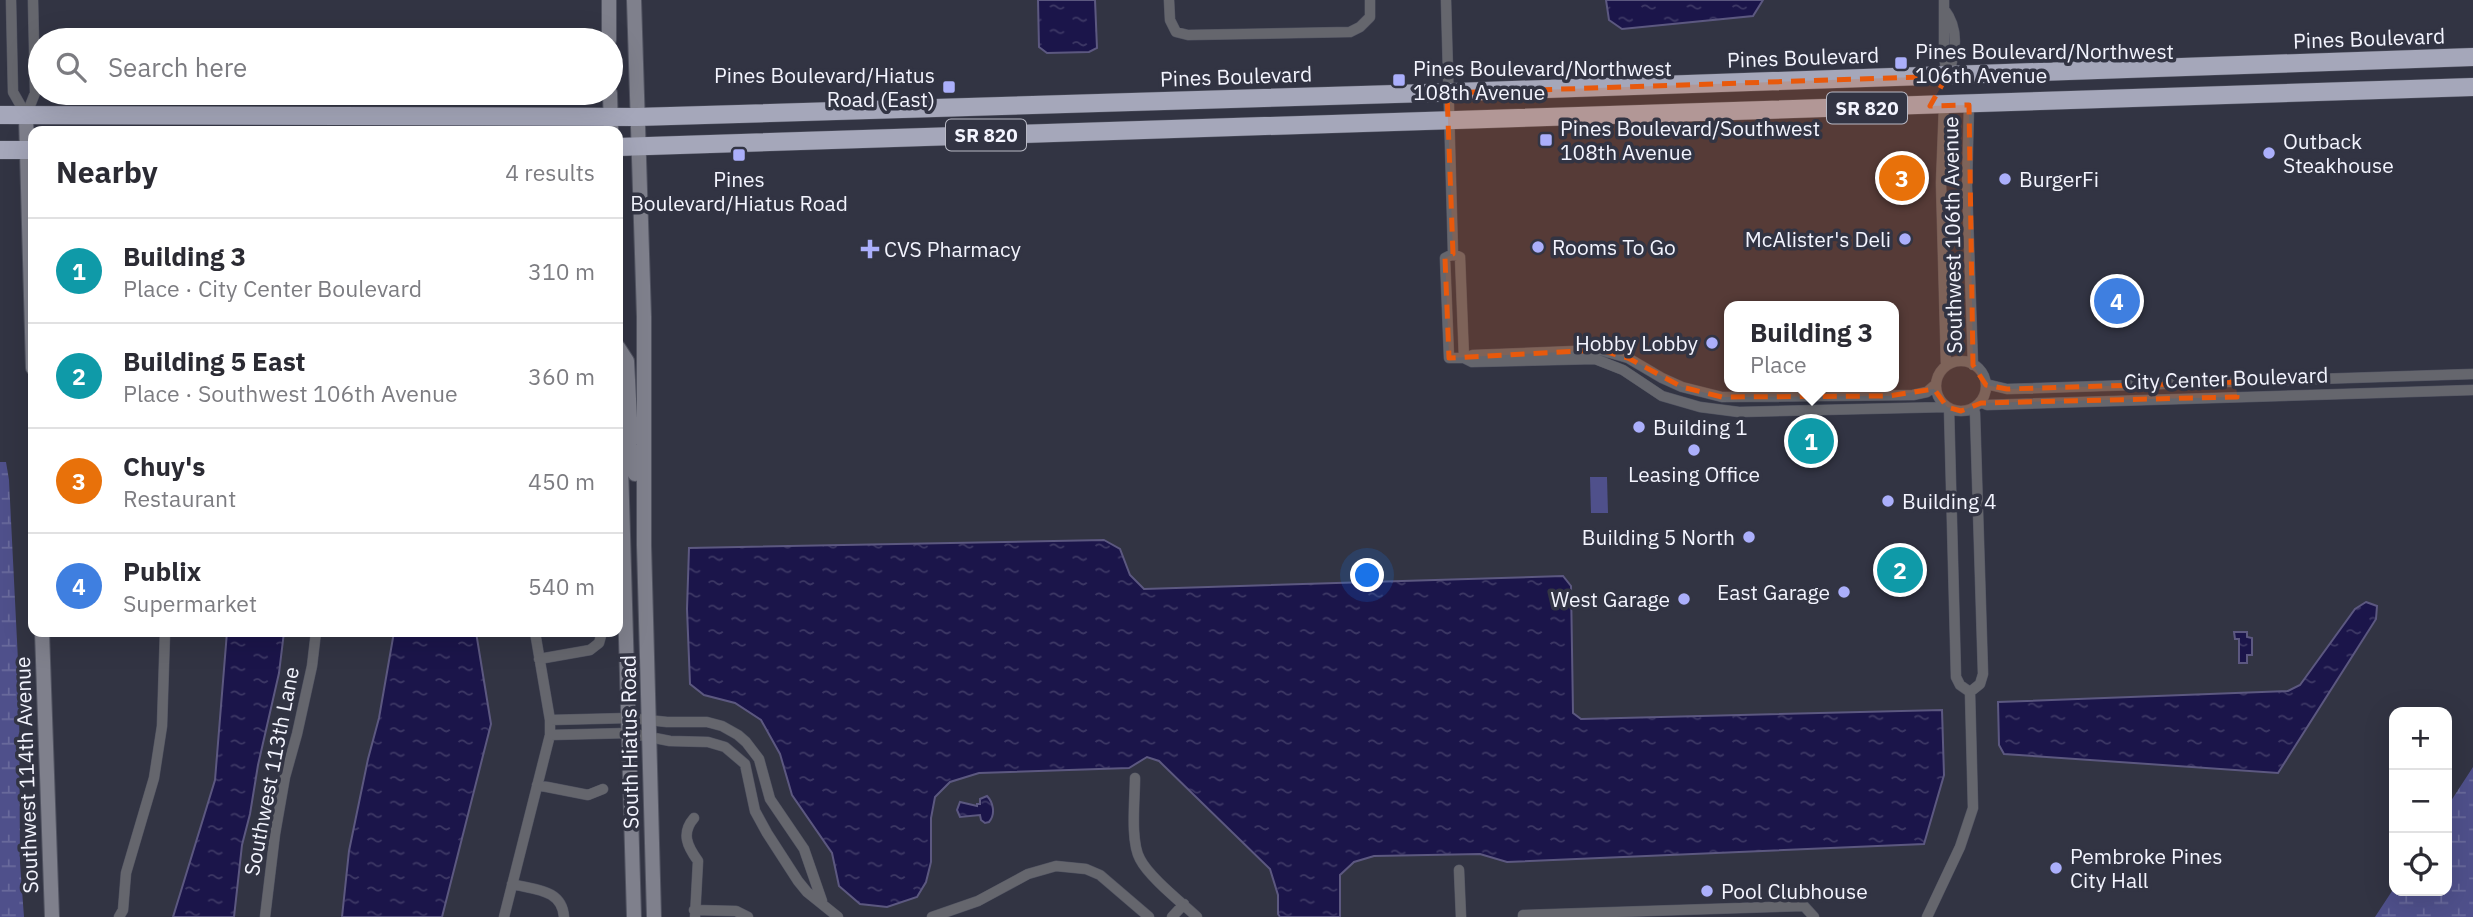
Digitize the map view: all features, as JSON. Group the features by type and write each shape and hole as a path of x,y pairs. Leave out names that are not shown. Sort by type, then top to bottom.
{"highway":[{"name":"Pines Boulevard","path":"0,116 611,124 637,117 1447,93 2473,57"},
{"path":"1944,106 1972,83 1994,75"},
{"path":"1915,107 1934,92 1947,76"},
{"name":"SR 820","path":"623,147 2473,87"},
{"path":"0,150 28,150"}],"main road":[{"path":"609,0 610,28"},
{"name":"South Hiatus Road","path":"634,0 644,317 644,545 654,917"},
{"path":"610,105 611,124"},
{"path":"26,116 28,133"},
{"path":"623,355 627,361 630,418 633,429 644,442"},
{"path":"623,440 630,444 635,458 636,519 644,545"},
{"name":"South Hiatus Road","path":"623,549 634,917"},
{"name":"Southwest 114th Avenue","path":"42,637 52,917"}],"street":[{"path":"11,0 13,92 26,116"},
{"path":"33,0 33,28"},
{"path":"1170,0 1170,20 1176,32 1188,35 1350,32 1370,17 1370,0"},
{"path":"1446,0 1453,254"},
{"path":"1944,4 1952,18 1955,41 1955,55 1947,76"},
{"path":"26,116 30,105"},
{"name":"Southwest 106th Avenue","path":"1969,105 1967,186 1973,365"},
{"name":"Southwest 106th Avenue","path":"1944,106 1941,183 1946,366"},
{"path":"1464,358 1460,257 1453,254 1445,258 1449,359 1464,358 1473,355 1600,350 1628,358 1682,387 1722,397 1913,395 1927,392 1935,385"},
{"path":"1464,358 1472,362 1595,359 1623,370 1662,396 1720,410 1755,412 1948,408 1961,411 1976,405"},
{"path":"1962,361 1979,369 1986,384 1975,413 1983,674 1980,684 1970,692 1960,685 1956,677 1948,408 1936,394 1935,385 1940,371 1962,361"},
{"name":"City Center Boulevard","path":"1986,384 2007,390 2473,374"},
{"path":"2236,382 2237,397"},
{"name":"City Center Boulevard","path":"1976,405 2473,390"},
{"path":"120,917 126,873 156,765 162,726 165,637"},
{"name":"Southwest 113th Lane","path":"265,917 285,777 298,734 315,637"},
{"path":"504,917 550,735 550,720 536,637"},
{"path":"539,659 590,650 600,637"},
{"path":"1927,917 1964,836 1973,808 1970,692"},
{"path":"550,720 649,719 714,724 730,730 746,742 759,759 770,799 804,849 822,901"},
{"path":"550,735 629,733 670,741 709,742 725,747 736,754 744,764 755,811 802,886 838,917"},
{"path":"1135,778 1136,835 1140,859 1193,916"},
{"path":"537,785 588,795 603,789"},
{"path":"694,818 688,825 686,835 688,848 698,861 694,914 736,911 748,917"},
{"path":"932,917 978,901 1028,874 1056,866 1086,869 1100,875 1149,917"},
{"path":"1459,870 1461,917"},
{"path":"512,884 553,895 560,901 564,917"},
{"path":"1172,917 1184,904"},
{"path":"1523,916 1708,913 1804,906 1814,917"}],"highlighted area":[{"path":"1947,76 1930,106 1969,105 1973,365 1986,385 2007,389 2236,382 2237,397 1981,403 1961,411 1947,407 1934,389 1888,396 1722,397 1682,387 1628,358 1600,350 1449,358 1445,258 1453,254 1447,93"}],"green space":[{"path":"0,462 6,462 9,480 19,681 20,863 24,917 0,917"},
{"path":"1590,477 1607,477 1608,513 1591,513"},
{"path":"2473,767 2473,917 2375,917 2389,896 2452,896 2452,799"}],"water":[{"path":"1038,0 1095,0 1097,48 1089,52 1047,53 1039,47"},
{"path":"1606,0 1763,0 1753,16 1622,29 1609,20"},
{"path":"1104,540 1120,549 1130,575 1144,589 1563,576 1571,586 1573,713 1581,719 1942,710 1944,775 1924,844 1507,862 1480,854 1374,856 1354,862 1340,875 1340,917 1280,917 1278,895 1270,869 1159,761 1147,757 1129,768 979,773 950,782 935,797 931,818 931,862 926,882 917,897 887,907 860,904 839,886 832,853 792,795 780,754 761,720 735,703 704,695 690,684 687,609 689,548"},
{"path":"2366,602 2377,606 2376,619 2278,773 2004,754 1999,745 1998,702 2288,691 2300,685 2355,609"},
{"path":"2234,632 2247,632 2247,637 2252,638 2252,655 2247,655 2247,663 2239,663 2239,639 2235,639"},
{"path":"227,637 283,637 279,673 242,845 234,917 173,917 215,780"},
{"path":"393,637 477,637 491,724 442,917 342,917 349,851 379,718"},
{"path":"987,796 993,808 989,822 981,820 980,815 960,817 957,810 960,802 977,806 980,799"}],"place":[{"name":"Pines Boulevard/Northwest 106th Avenue","path":"1901,63"},
{"name":"Pines Boulevard/Northwest 108th Avenue","path":"1399,80"},
{"name":"Pines Boulevard/Hiatus Road (East)","path":"949,87"},
{"name":"Pines Boulevard/Southwest 108th Avenue","path":"1546,140"},
{"name":"Outback Steakhouse","path":"2269,153"},
{"name":"Pines Boulevard/Hiatus Road","path":"739,155"},
{"name":"Chuy's","path":"1902,178"},
{"name":"BurgerFi","path":"2005,179"},
{"name":"McAlister's Deli","path":"1905,239"},
{"name":"Rooms To Go","path":"1538,247"},
{"name":"CVS Pharmacy","path":"870,249"},
{"name":"Publix","path":"2117,301"},
{"name":"Hobby Lobby","path":"1712,343"},
{"name":"Building 1","path":"1639,427"},
{"name":"Building 3","path":"1811,441"},
{"name":"Leasing Office","path":"1694,450"},
{"name":"Building 4","path":"1888,501"},
{"name":"Building 5 North","path":"1749,537"},
{"name":"Building 5 East","path":"1900,570"},
{"name":"East Garage","path":"1844,592"},
{"name":"West Garage","path":"1684,599"},
{"name":"Pembroke Pines City Hall","path":"2056,868"},
{"name":"Pool Clubhouse","path":"1707,891"}]}
